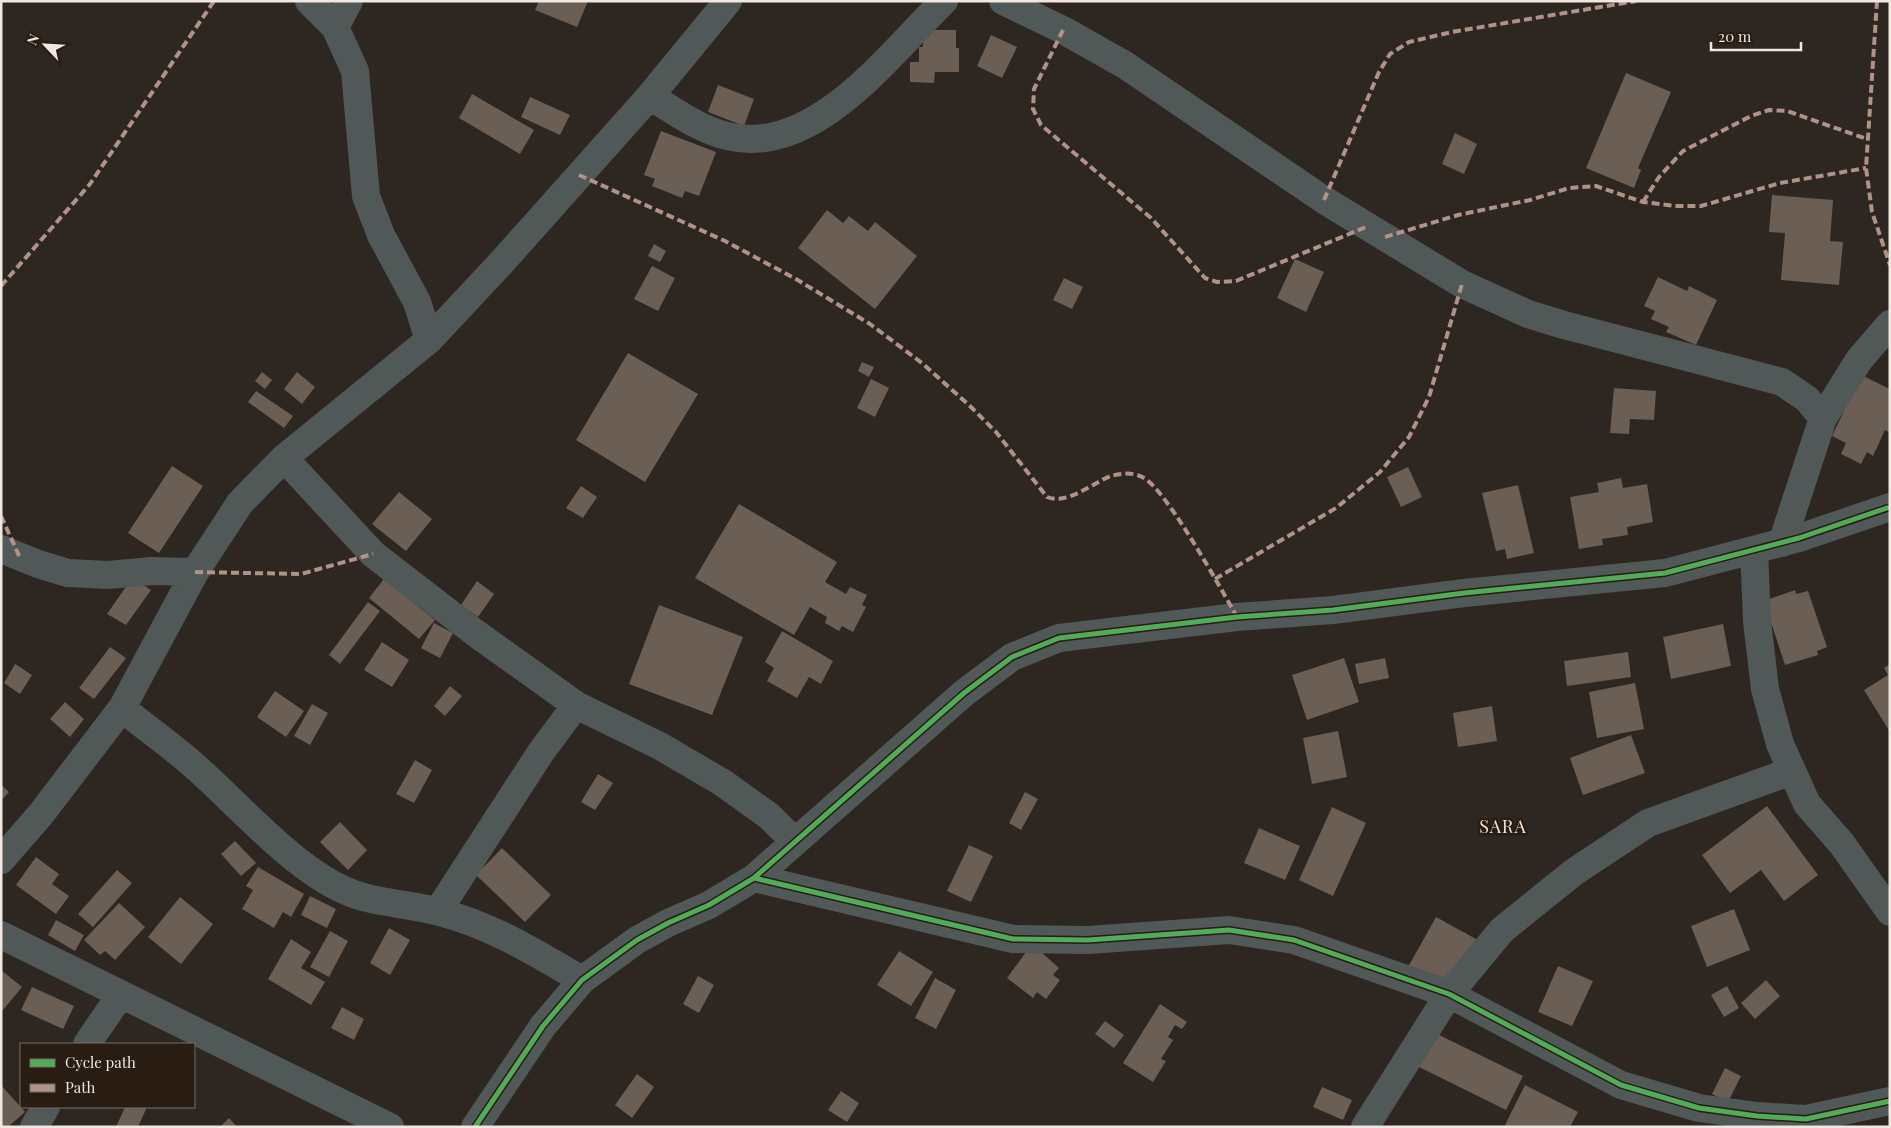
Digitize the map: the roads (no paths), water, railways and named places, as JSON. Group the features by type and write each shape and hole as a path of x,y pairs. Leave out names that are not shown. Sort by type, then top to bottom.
{"street":[{"path":"309,1 335,27 356,71 366,196 381,235 417,302 429,340"},
{"path":"335,27 349,1"},
{"path":"1,860 41,814 122,708 195,572 240,503 284,458 429,340 501,263 650,96 728,1"},
{"path":"650,96 695,123 728,136 760,140 823,114 853,94 884,65 944,1"},
{"path":"1003,1 1063,30 1125,65 1316,194 1462,284 1528,314 1782,382 1808,399 1823,418"},
{"path":"1782,543 1823,418 1859,360 1890,324"},
{"path":"284,458 373,554 474,632 576,705 660,746 723,783 769,816 795,842"},
{"path":"475,1127 538,1034 582,980 637,940 668,923 709,905 754,878 964,693 1012,657 1059,638 1237,617 1333,610 1665,573 1782,543 1890,507"},
{"path":"1,550 68,573 108,576 151,571 195,572"},
{"path":"1754,550 1757,621 1764,689 1780,744 1807,804 1842,844 1890,912"},
{"path":"438,911 541,752 576,705"},
{"path":"122,708 198,768 277,842 318,876 344,890 376,901 438,911 494,930 582,980"},
{"path":"1364,1127 1449,994 1502,930 1574,872 1648,823 1792,770"},
{"path":"754,878 1013,939 1088,940 1230,930 1294,940 1449,994 1620,1084 1699,1108 1757,1116 1806,1119 1890,1101"},
{"path":"1,935 390,1127"},
{"path":"88,1043 121,994"},
{"path":"34,1127 45,1108"}],"district":[{"name":"SARA","path":"1503,826"}]}
